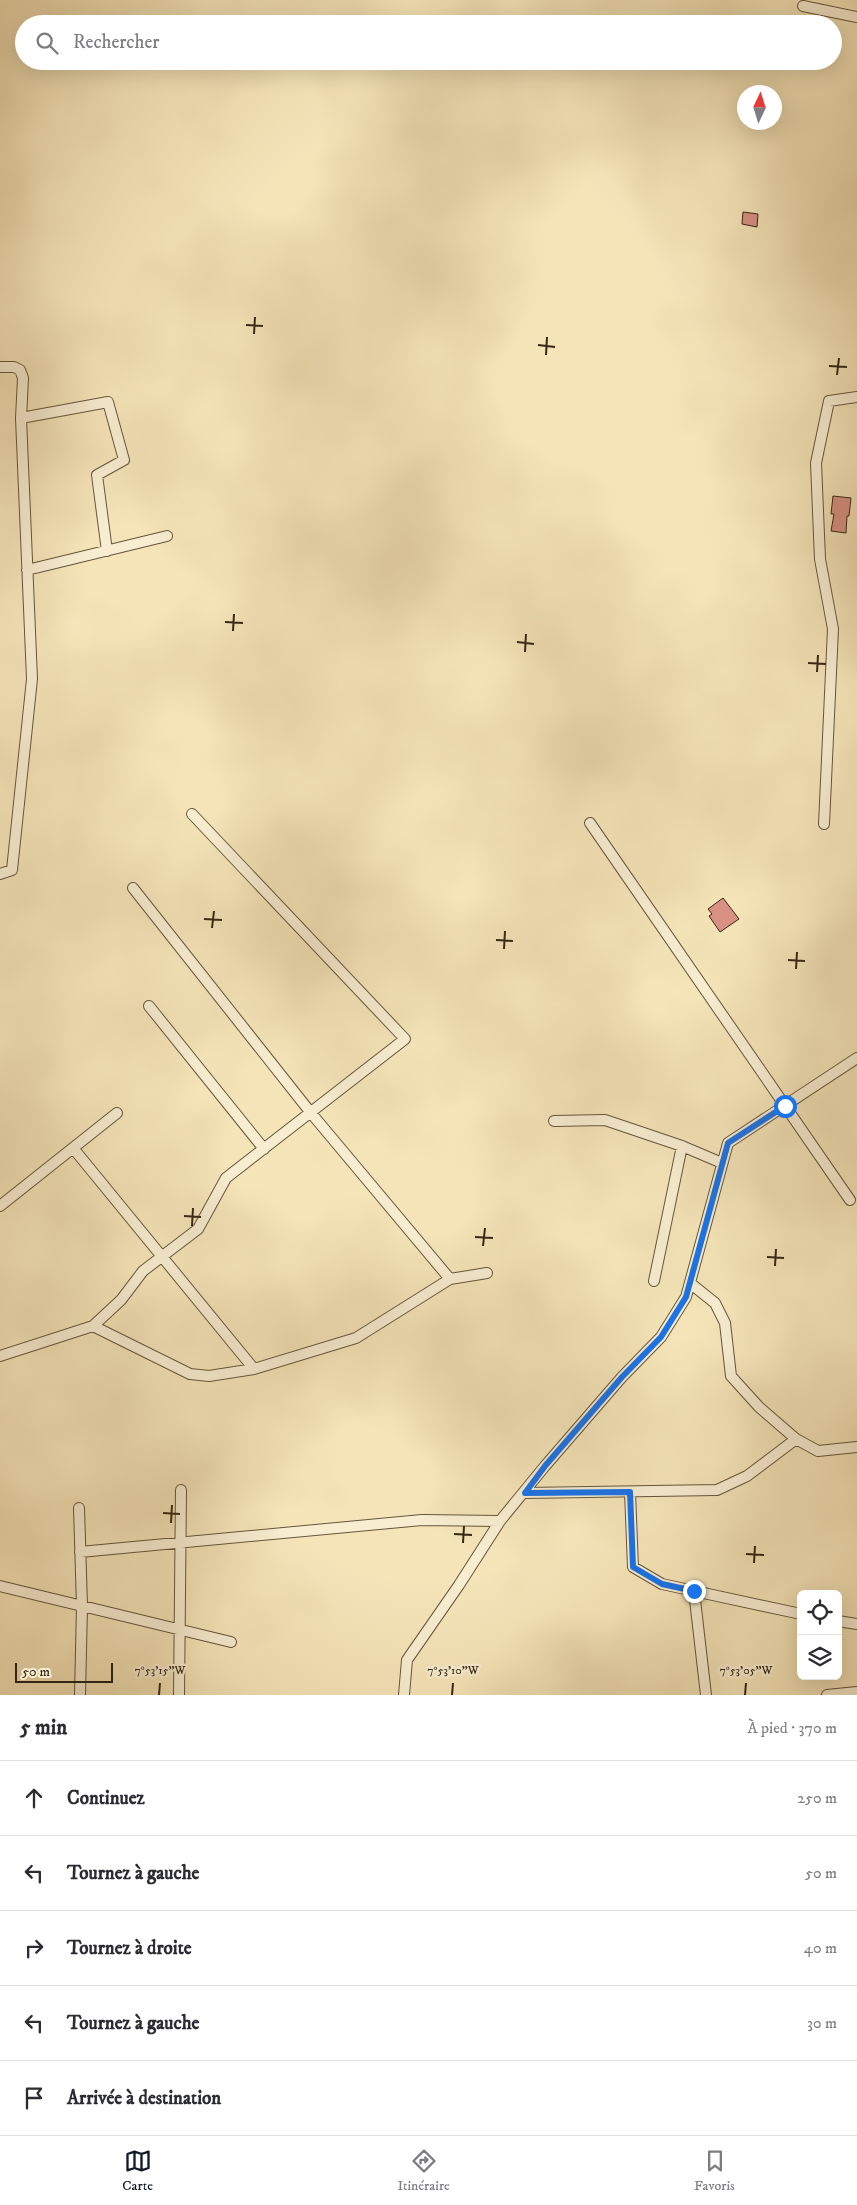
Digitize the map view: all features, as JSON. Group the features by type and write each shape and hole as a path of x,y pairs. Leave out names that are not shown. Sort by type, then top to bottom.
{"street":[{"path":"803,6 857,17"},
{"path":"0,367 14,367 20,370 23,378 21,418 26,491 27,570 32,679 12,870 0,874"},
{"path":"824,824 833,629 820,559 816,463 829,401 857,397"},
{"path":"21,418 108,402 124,460 97,475 107,551"},
{"path":"27,570 167,536"},
{"path":"0,1356 93,1326 122,1300 143,1272 198,1229 226,1178 404,1039 192,814"},
{"path":"590,823 850,1200"},
{"path":"133,888 311,1113 450,1279"},
{"path":"149,1006 264,1149"},
{"path":"404,1695 406,1660 459,1585 500,1522 545,1466 616,1384 661,1337 686,1297 728,1143 857,1058"},
{"path":"0,1206 117,1113"},
{"path":"554,1121 605,1120 682,1146 722,1163"},
{"path":"654,1281 682,1146"},
{"path":"73,1148 254,1369"},
{"path":"93,1326 190,1374 209,1376 254,1369 356,1338 450,1279 487,1273"},
{"path":"690,1284 715,1304 725,1323 731,1376 759,1407 796,1440 818,1451 857,1446"},
{"path":"525,1493 716,1490 747,1476 796,1440"},
{"path":"179,1695 180,1490"},
{"path":"630,1492 633,1567 662,1584 797,1613"},
{"path":"79,1508 82,1606 80,1695"},
{"path":"80,1552 422,1520 500,1522"},
{"path":"0,1586 231,1642"},
{"path":"694,1591 706,1695"},
{"path":"842,1622 857,1624"},
{"path":"827,1695 857,1692"}],"building":[{"path":"743,212 758,214 757,227 742,224"},
{"path":"833,496 851,498 846,533 831,531 834,514 831,514"},
{"path":"723,898 739,919 720,932 709,916 712,914 708,909"}],"route":[{"path":"694,1591 662,1584 633,1567 630,1492 525,1493 545,1466 622,1377 661,1337 686,1297 728,1143 785,1106"}]}
